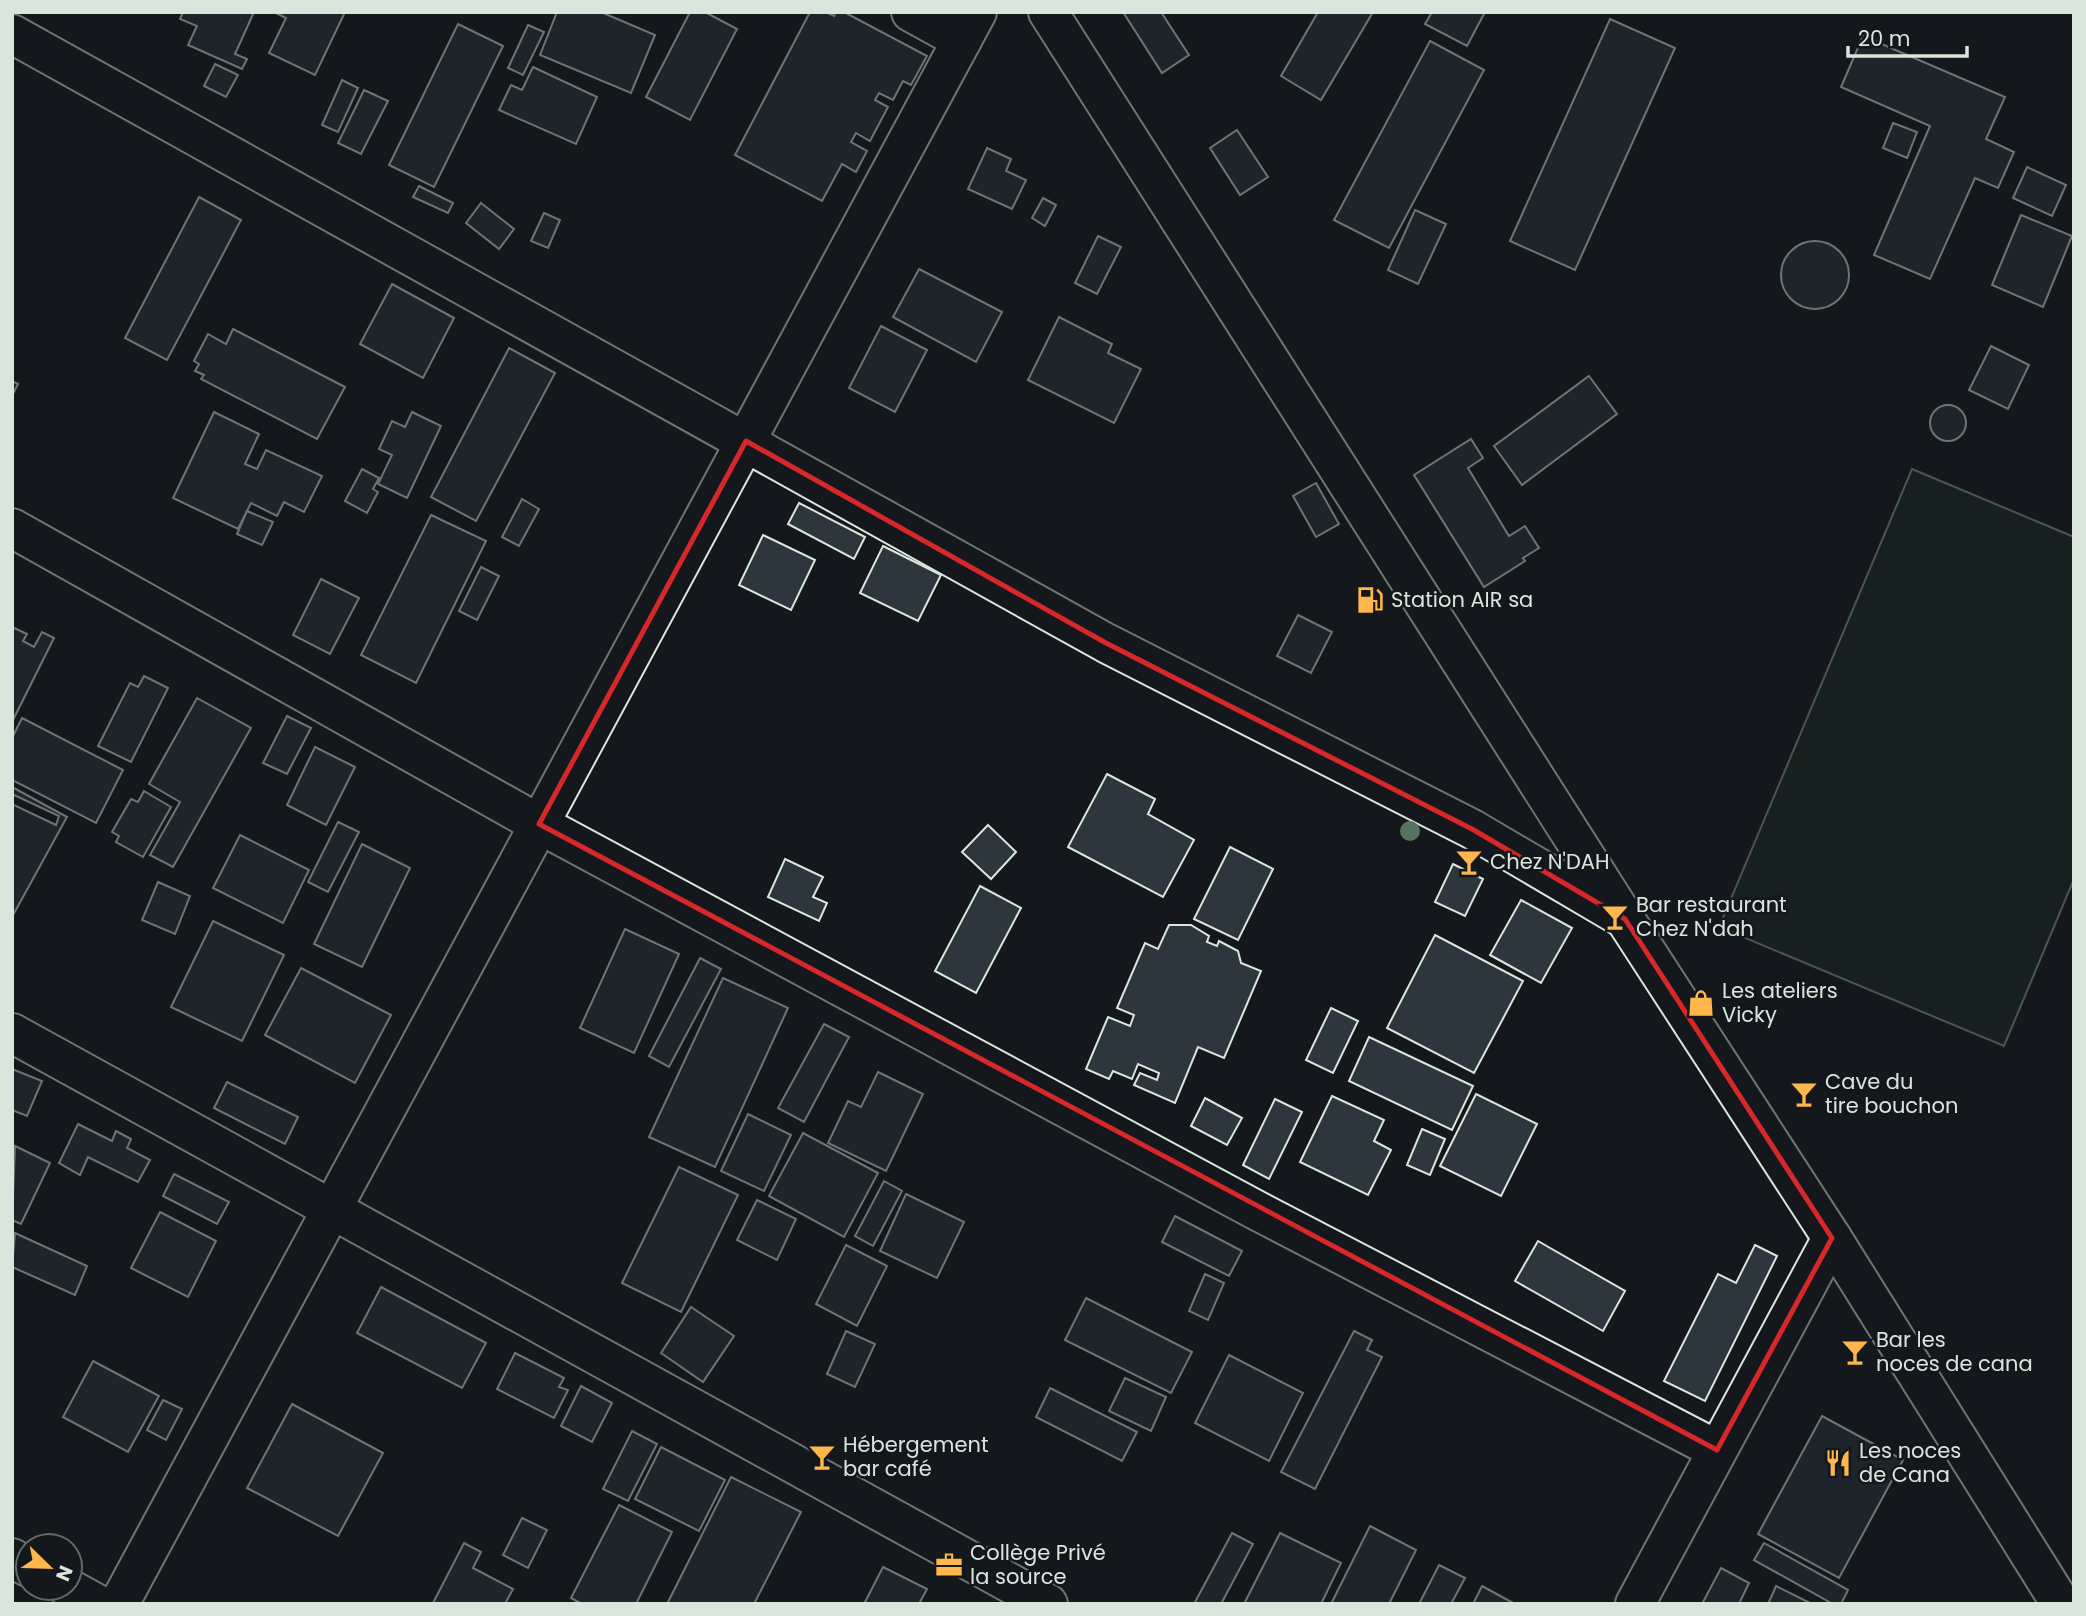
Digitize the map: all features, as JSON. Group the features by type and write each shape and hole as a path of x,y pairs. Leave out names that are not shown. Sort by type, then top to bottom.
{"street":[{"path":"119,1604 970,26 911,12"},
{"path":"1048,12 1625,919 1832,1238 2061,1604"},
{"path":"12,34 1106,643 1472,829 1625,919"},
{"path":"12,528 539,824 1254,1209 1717,1450"},
{"path":"12,1033 1048,1604"},
{"path":"1635,1604 1832,1238"}],"highlighted area":[{"path":"746,441 1106,643 1472,829 1625,919 1832,1238 1717,1450 539,824"}],"green space":[{"path":"1912,469 2074,537 2074,879 2004,1046 1719,927"}],"building":[{"path":"183,12 254,12 235,54 247,59 242,69 188,45 197,26 180,19"},
{"path":"274,12 345,12 315,75 269,53 286,18"},
{"path":"557,12 601,12 655,35 631,93 540,55"},
{"path":"690,12 705,12 737,29 690,120 646,97"},
{"path":"810,12 826,12 834,16 836,12 844,12 927,56 911,85 903,81 893,100 879,93 875,100 888,107 870,141 856,133 851,142 867,151 856,172 842,164 822,201 735,155"},
{"path":"1123,12 1161,12 1189,55 1162,73"},
{"path":"1318,12 1373,12 1321,100 1281,76"},
{"path":"1432,12 1485,12 1467,46 1425,24"},
{"path":"1610,19 1675,48 1575,270 1510,241"},
{"path":"458,24 503,46 434,187 389,165"},
{"path":"528,25 544,32 523,75 508,68"},
{"path":"1863,36 2005,97 1986,139 2014,152 1998,188 1975,178 1930,279 1874,255 1930,126 1841,87"},
{"path":"1430,41 1484,70 1389,248 1334,220"},
{"path":"215,64 238,75 226,97 204,86"},
{"path":"533,67 597,97 576,144 499,110 511,85 522,90"},
{"path":"342,80 358,88 338,132 322,125"},
{"path":"364,90 388,101 361,154 338,143"},
{"path":"1893,123 1917,132 1907,158 1883,148"},
{"path":"1237,130 1268,177 1240,195 1210,148"},
{"path":"987,148 1011,159 1006,171 1026,180 1012,209 968,189"},
{"path":"2027,167 2066,185 2052,216 2013,198"},
{"path":"419,186 453,203 448,213 413,197"},
{"path":"199,197 241,220 167,360 125,338"},
{"path":"1043,198 1056,205 1045,226 1032,218"},
{"path":"481,203 514,229 499,249 466,223"},
{"path":"1415,210 1446,224 1418,284 1388,270"},
{"path":"544,213 560,220 548,248 531,241"},
{"path":"2021,215 2072,236 2043,307 1992,285"},
{"path":"1098,236 1121,247 1097,294 1075,283"},
{"path":"1822,241 1843,256 1849,268 1847,288 1839,299 1822,309 1808,309 1791,299 1783,288 1781,268 1791,251 1802,243"},
{"path":"919,269 1002,312 976,362 893,317"},
{"path":"392,284 454,318 423,378 360,344"},
{"path":"1059,317 1112,344 1108,353 1141,369 1114,423 1028,380"},
{"path":"881,326 927,350 895,412 849,388"},
{"path":"233,329 345,387 317,439 201,379 204,375 195,371 199,364 194,361 208,334 226,344"},
{"path":"1991,346 2029,365 2008,409 1969,390"},
{"path":"509,348 555,373 476,521 431,497"},
{"path":"1589,376 1617,414 1522,485 1494,446"},
{"path":"12,381 18,384 12,396"},
{"path":"1948,405 1961,410 1966,423 1961,436 1948,441 1935,436 1930,423 1935,410"},
{"path":"214,412 259,434 245,464 257,469 266,450 322,476 304,512 284,502 277,516 251,503 238,529 173,498"},
{"path":"412,412 441,426 407,498 378,484 392,455 379,449 392,421 405,427"},
{"path":"1471,439 1483,458 1468,468 1509,536 1525,526 1539,548 1523,558 1525,561 1484,587 1414,475"},
{"path":"362,469 379,478 373,489 378,492 367,513 345,501"},
{"path":"1316,483 1339,524 1316,537 1293,496"},
{"path":"522,499 539,509 519,546 502,537"},
{"path":"799,503 865,537 854,559 788,524"},
{"path":"247,511 273,522 262,545 237,534"},
{"path":"431,515 486,541 416,683 361,655"},
{"path":"763,535 815,560 791,610 739,585"},
{"path":"883,546 941,575 918,621 860,593"},
{"path":"481,567 499,576 477,620 459,611"},
{"path":"321,579 359,598 330,654 293,635"},
{"path":"1298,615 1332,632 1311,673 1277,656"},
{"path":"12,627 27,634 23,641 34,647 42,632 54,638 12,722"},
{"path":"144,676 168,688 131,762 98,746 130,683 138,687"},
{"path":"197,698 251,728 173,867 150,855 180,802 149,784"},
{"path":"287,716 311,728 287,774 263,763"},
{"path":"22,718 123,770 96,823 12,780 12,738"},
{"path":"315,747 355,767 326,825 287,805"},
{"path":"1107,774 1155,799 1148,814 1194,840 1163,897 1068,847"},
{"path":"12,787 67,817 12,917 12,804 56,825 59,816 12,794"},
{"path":"144,791 171,807 143,857 116,842 119,836 112,832 131,799 138,802"},
{"path":"338,822 359,832 328,892 308,882"},
{"path":"988,825 1016,852 991,879 962,852"},
{"path":"240,835 309,870 283,923 213,888"},
{"path":"362,844 410,868 362,967 314,944"},
{"path":"1230,847 1273,869 1238,940 1194,919"},
{"path":"785,859 823,877 813,897 827,903 819,921 768,897"},
{"path":"1453,864 1483,879 1465,916 1435,902"},
{"path":"158,882 190,896 175,934 142,920"},
{"path":"980,886 1021,908 976,993 935,971"},
{"path":"1521,900 1572,928 1541,983 1490,955"},
{"path":"213,921 284,955 242,1041 171,1007"},
{"path":"1169,925 1191,925 1209,936 1207,942 1217,946 1219,941 1238,951 1241,963 1261,971 1224,1058 1198,1047 1175,1103 1134,1085 1140,1073 1157,1080 1159,1073 1138,1064 1132,1079 1113,1071 1109,1079 1086,1069 1108,1017 1130,1026 1134,1015 1117,1008 1145,943 1158,949"},
{"path":"625,929 679,954 634,1053 580,1028"},
{"path":"1435,935 1523,981 1474,1073 1387,1028"},
{"path":"700,958 721,969 669,1067 649,1056"},
{"path":"301,968 391,1015 355,1083 265,1035"},
{"path":"723,978 788,1008 715,1167 649,1137"},
{"path":"1331,1008 1358,1021 1333,1073 1306,1060"},
{"path":"824,1024 849,1037 804,1122 778,1108"},
{"path":"1369,1037 1473,1086 1452,1130 1349,1081"},
{"path":"12,1069 42,1081 27,1116 12,1110"},
{"path":"878,1072 923,1094 886,1171 828,1143 848,1101 861,1107"},
{"path":"227,1082 298,1117 285,1144 214,1108"},
{"path":"1476,1094 1537,1124 1501,1196 1440,1166"},
{"path":"1332,1096 1384,1120 1374,1141 1391,1150 1368,1195 1300,1162"},
{"path":"1205,1098 1242,1118 1227,1145 1191,1126"},
{"path":"1275,1099 1302,1112 1269,1179 1243,1165"},
{"path":"748,1114 791,1135 764,1191 721,1171"},
{"path":"78,1124 112,1141 116,1131 131,1139 127,1148 150,1160 138,1182 88,1157 80,1175 59,1163"},
{"path":"1422,1129 1445,1139 1430,1175 1407,1165"},
{"path":"803,1133 878,1173 844,1237 769,1196"},
{"path":"15,1146 50,1163 21,1224 12,1220"},
{"path":"679,1167 738,1195 681,1312 622,1283"},
{"path":"174,1174 229,1202 217,1224 163,1196"},
{"path":"884,1181 902,1191 873,1246 855,1236"},
{"path":"906,1194 964,1222 937,1278 880,1251"},
{"path":"757,1200 796,1219 777,1260 737,1240"},
{"path":"160,1212 216,1241 188,1297 131,1268"},
{"path":"1175,1216 1242,1251 1229,1276 1162,1242"},
{"path":"15,1233 87,1266 75,1295 12,1267"},
{"path":"1538,1241 1625,1291 1603,1331 1515,1281"},
{"path":"846,1245 887,1266 857,1326 816,1304"},
{"path":"1755,1245 1777,1256 1705,1401 1664,1381 1718,1274 1736,1283"},
{"path":"1205,1274 1224,1283 1208,1320 1189,1311"},
{"path":"381,1287 486,1343 462,1388 357,1333"},
{"path":"1086,1298 1192,1352 1171,1393 1065,1340"},
{"path":"691,1307 734,1336 703,1382 661,1353"},
{"path":"846,1331 875,1344 855,1387 827,1374"},
{"path":"1354,1331 1372,1340 1367,1350 1382,1357 1315,1489 1281,1472"},
{"path":"515,1353 564,1378 559,1387 568,1390 554,1418 497,1389"},
{"path":"1229,1355 1303,1393 1269,1461 1195,1423"},
{"path":"93,1361 159,1396 128,1452 63,1417"},
{"path":"1125,1378 1166,1397 1151,1431 1109,1411"},
{"path":"581,1386 612,1403 592,1442 561,1426"},
{"path":"1050,1388 1137,1432 1122,1461 1036,1417"},
{"path":"163,1400 182,1409 166,1440 147,1430"},
{"path":"292,1404 383,1453 338,1536 247,1488"},
{"path":"1822,1416 1903,1460 1839,1578 1758,1534"},
{"path":"632,1431 657,1444 628,1501 603,1489"},
{"path":"661,1447 725,1480 699,1531 635,1499"},
{"path":"731,1477 801,1512 754,1604 667,1604"},
{"path":"619,1505 672,1532 636,1604 582,1604 571,1598"},
{"path":"522,1518 547,1530 528,1568 503,1555"},
{"path":"1370,1526 1416,1550 1389,1604 1331,1604"},
{"path":"1232,1533 1253,1544 1221,1604 1194,1604"},
{"path":"1280,1533 1341,1563 1321,1604 1244,1604"},
{"path":"464,1543 481,1552 473,1568 513,1589 505,1604 433,1603"},
{"path":"1764,1543 1848,1590 1841,1604 1833,1604 1754,1560"},
{"path":"1439,1565 1465,1578 1451,1604 1419,1604"},
{"path":"883,1567 927,1589 919,1604 864,1604"},
{"path":"1721,1568 1749,1583 1739,1604 1702,1604"},
{"path":"1482,1586 1515,1604 1473,1604"},
{"path":"1776,1586 1812,1604 1768,1604"}],"place":[{"name":"Station AIR sa","path":"1370,600"},
{"name":"Chez N'DAH","path":"1469,862"},
{"name":"Bar restaurant Chez N'dah","path":"1615,917"},
{"name":"Les ateliers Vicky","path":"1701,1003"},
{"name":"Cave du tire bouchon","path":"1804,1094"},
{"name":"Bar les noces de cana","path":"1855,1352"},
{"name":"Hébergement bar café","path":"822,1457"},
{"name":"Les noces de Cana","path":"1838,1463"},
{"name":"Collège Privé la source","path":"949,1565"}]}
